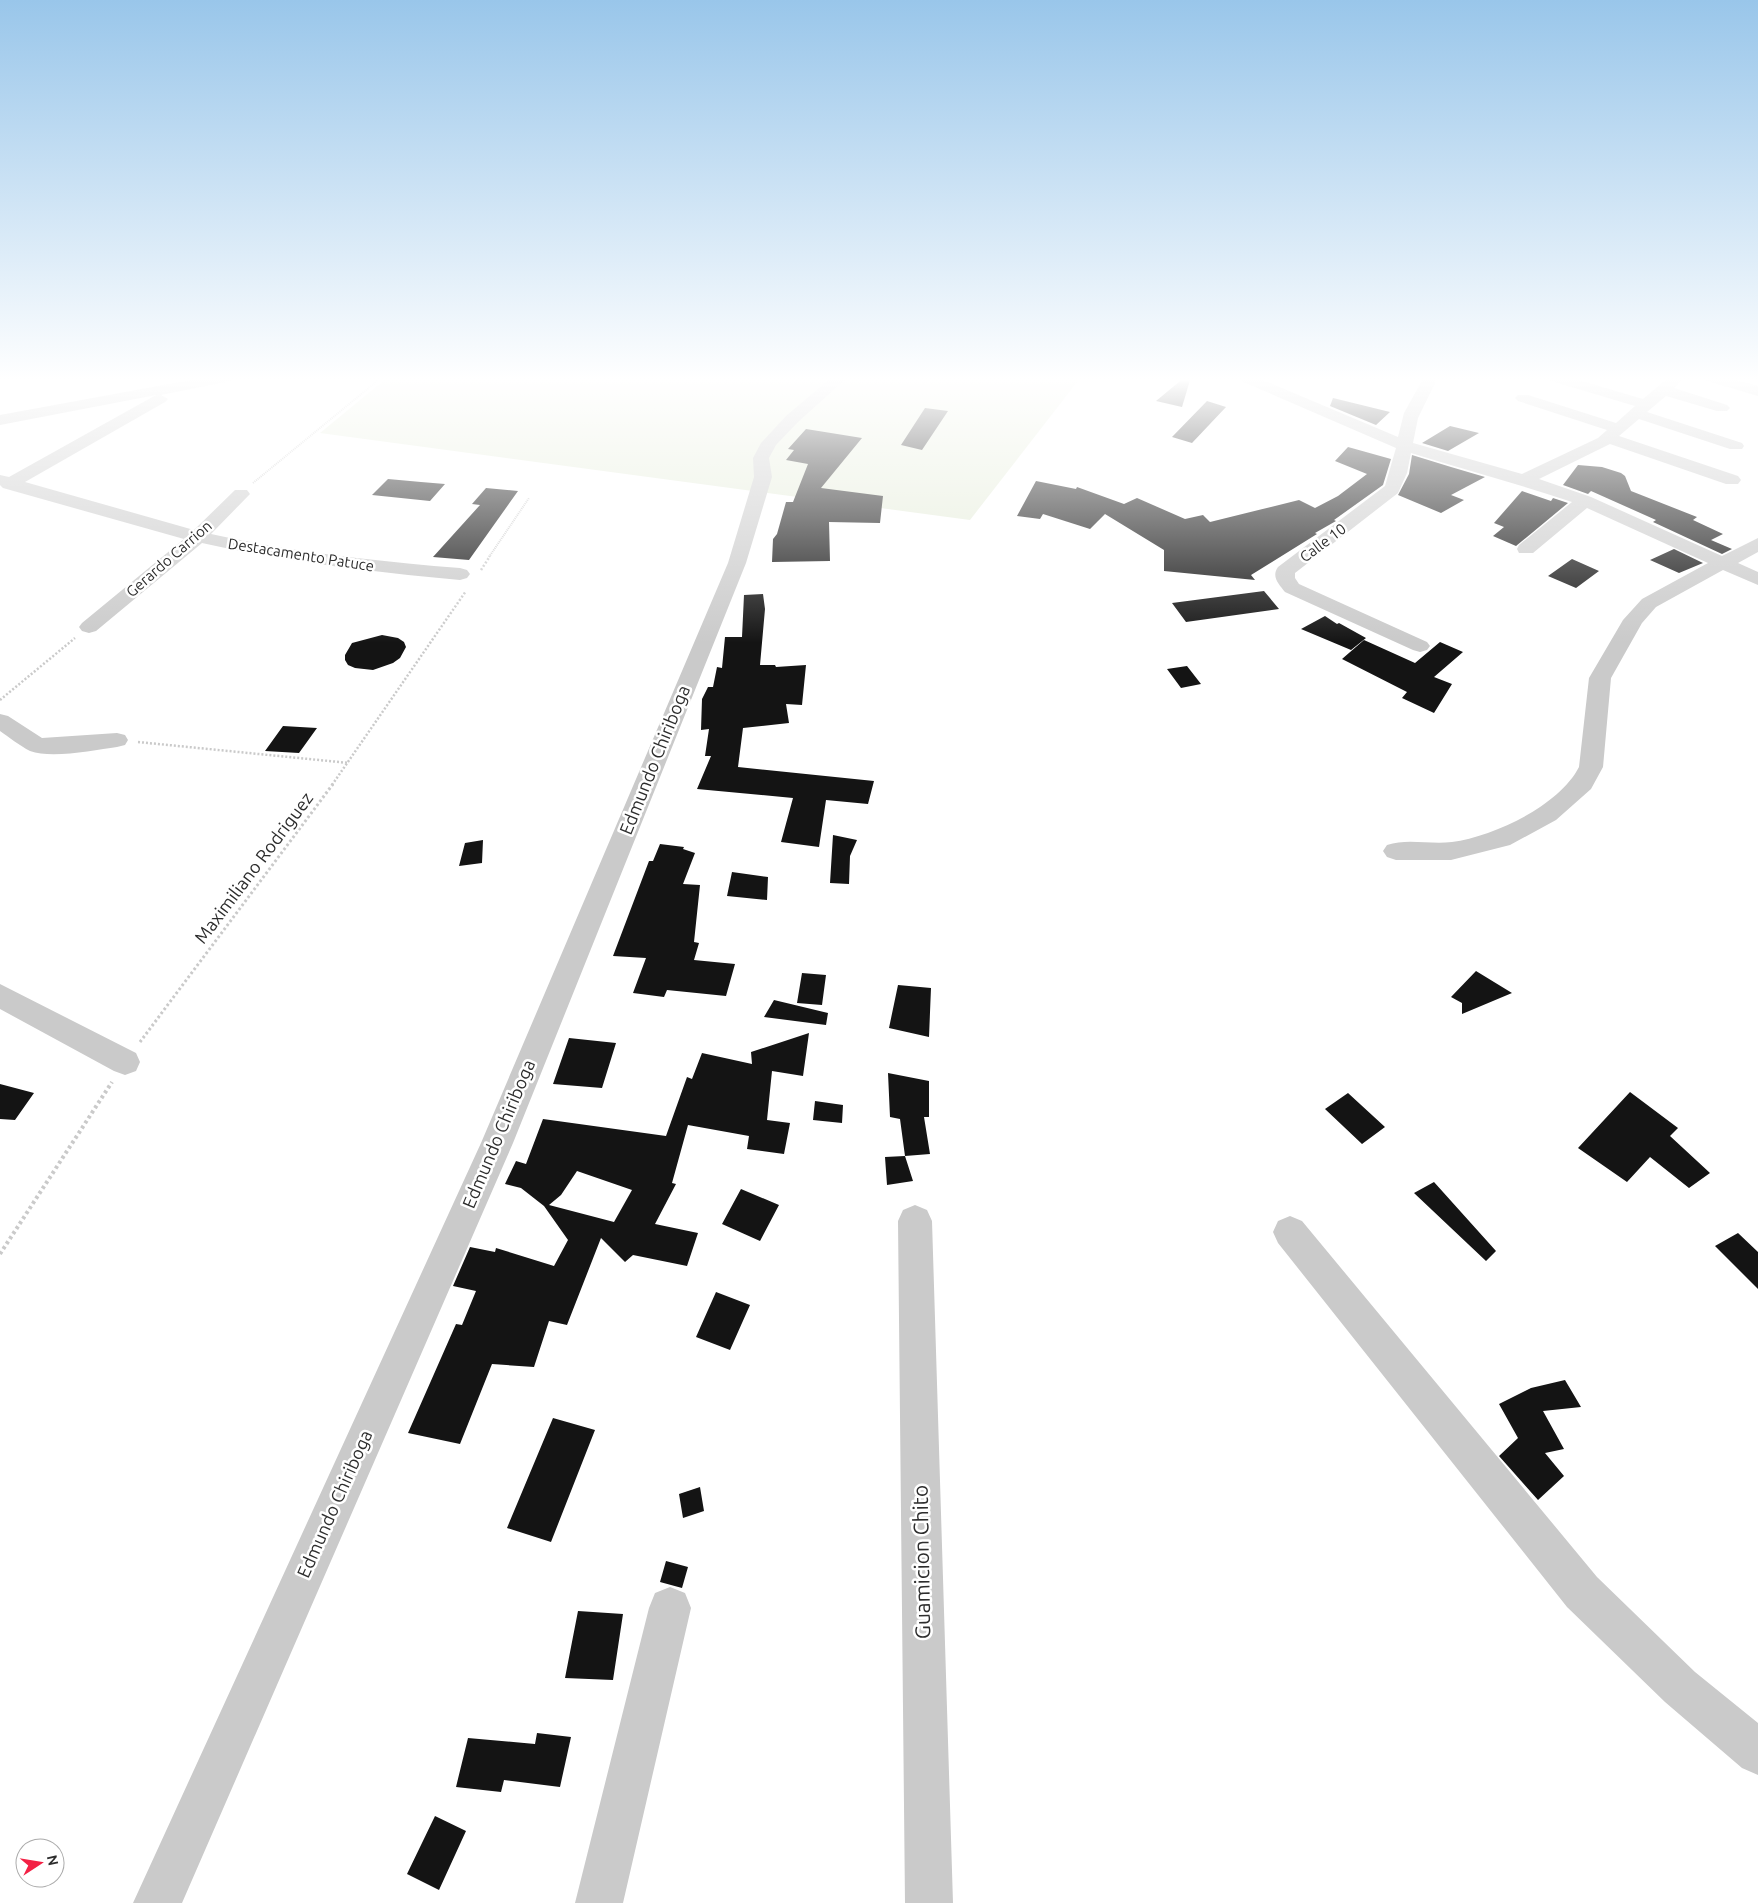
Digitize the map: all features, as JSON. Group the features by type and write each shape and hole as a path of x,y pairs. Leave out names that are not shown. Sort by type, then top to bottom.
{"street":[{"path":"5,482 35,466"},
{"name":"Edmundo Chiriboga","path":"157,1903 501,1133 737,563 763,477 762,466"},
{"name":"Calle 10","path":"1399,466 1397,480 1392,489 1285,572 1285,579 1292,588 1420,646"},
{"path":"1469,466 1524,480 1585,501 1758,579"},
{"path":"1524,480 1551,466"},
{"path":"1696,466 1732,480"},
{"name":"Destacamento Patuce","path":"5,482 198,537 280,554 364,566 470,577"},
{"name":"Gerardo Carrion","path":"89,627 198,537 241,494"},
{"path":"1526,549 1585,501"},
{"path":"1396,851 1451,851 1502,839 1547,814 1583,783 1591,767 1600,678 1633,620 1649,603 1758,544"},
{"path":"0,721 37,745 52,746 117,740"},
{"path":"0,995 125,1062"},
{"name":"Guamicion Chito","path":"915,1221 929,1903"},
{"path":"1290,1232 1582,1592 1680,1687 1758,1752"},
{"path":"599,1903 670,1608"}],"path":[{"path":"241,494 275,466"},
{"name":"Maximiliano Rodriguez","path":"0,1254 125,1062 349,763 470,577 529,498"},
{"path":"0,700 89,627"},
{"path":"117,740 349,763"}],"green space":[{"path":"565,466 1012,466 970,520"}],"building":[{"path":"807,466 839,466 821,488 883,496 880,523 829,522 830,561 772,562 773,539 777,534 786,502 793,502"},
{"path":"1347,466 1389,466 1383,485 1334,520 1336,521 1315,533 1317,534 1251,575 1255,580 1164,571 1164,550 1105,514 1090,529 1043,514 1040,519 1017,516 1036,481 1076,489 1077,487 1124,504 1137,498 1185,519 1203,515 1210,522 1299,500 1315,508 1338,496 1367,474"},
{"path":"1410,466 1448,466 1485,477 1451,495 1464,500 1441,513 1398,495 1409,474"},
{"path":"1577,466 1602,467 1621,473 1625,476 1631,491 1697,517 1693,520 1723,534 1711,540 1732,549 1722,554 1653,522 1656,520 1591,491 1588,494 1563,485"},
{"path":"388,479 445,484 430,501 372,495"},
{"path":"486,488 518,491 469,560 433,557 480,505 472,504"},
{"path":"1522,491 1551,501 1553,498 1568,503 1516,546 1493,536 1504,527 1494,523"},
{"path":"1674,549 1703,563 1679,573 1650,560"},
{"path":"1572,559 1599,571 1576,588 1548,576"},
{"path":"1264,591 1279,609 1186,622 1172,603"},
{"path":"763,594 765,609 760,665 775,665 776,667 806,665 802,705 786,704 789,723 743,728 738,767 874,781 868,804 826,800 819,847 781,842 793,798 697,789 711,756 705,756 709,729 701,730 702,699 708,687 713,687 717,667 722,668 725,637 742,637 744,595"},
{"path":"1325,616 1366,638 1351,650 1301,629"},
{"path":"382,635 398,638 404,642 406,647 400,658 393,663 373,670 355,668 348,665 345,655 352,643"},
{"path":"1364,640 1415,663 1440,642 1463,652 1434,677 1452,684 1434,713 1402,698 1407,692 1342,659"},
{"path":"1187,666 1201,684 1181,688 1167,669"},
{"path":"283,726 317,728 299,753 265,751"},
{"path":"833,835 857,840 850,856 849,884 830,883"},
{"path":"483,840 482,863 459,866 465,843"},
{"path":"660,844 684,847 683,849 695,853 683,884 700,885 694,942 699,943 694,960 735,964 726,996 667,990 664,997 633,993 646,958 613,956 649,861 653,861"},
{"path":"732,872 768,877 767,900 727,896"},
{"path":"1476,971 1512,993 1462,1014 1462,1003 1451,997"},
{"path":"802,973 826,975 822,1005 797,1003"},
{"path":"898,985 931,988 929,1037 889,1028"},
{"path":"774,1000 828,1013 826,1025 764,1017"},
{"path":"809,1033 803,1076 772,1071 767,1120 790,1123 784,1154 747,1149 749,1136 688,1125 672,1183 676,1184 655,1224 698,1233 687,1266 633,1255 625,1262 601,1238 567,1325 549,1321 534,1367 492,1364 460,1444 408,1433 456,1324 462,1325 476,1291 453,1286 470,1247 495,1252 496,1248 554,1266 568,1240 544,1206 521,1188 505,1184 516,1161 526,1164 543,1119 666,1136 687,1077 692,1079 702,1053 752,1064 751,1052","holes":["577,1171 632,1190 614,1222 549,1205 561,1195"]},
{"path":"569,1038 616,1043 602,1088 553,1084"},
{"path":"888,1073 929,1081 929,1117 924,1117 930,1154 905,1156 900,1119 890,1117"},
{"path":"0,1084 34,1093 15,1120 0,1119"},
{"path":"1630,1092 1678,1128 1670,1136 1710,1173 1689,1188 1650,1157 1627,1182 1578,1148"},
{"path":"1348,1093 1385,1127 1362,1144 1325,1109"},
{"path":"815,1101 843,1105 842,1123 813,1120"},
{"path":"905,1156 913,1181 887,1185 885,1157"},
{"path":"1434,1182 1496,1251 1486,1261 1414,1193"},
{"path":"741,1189 779,1205 760,1241 722,1224"},
{"path":"1738,1233 1758,1252 1758,1289 1715,1246"},
{"path":"716,1292 750,1305 730,1350 696,1337"},
{"path":"1565,1380 1581,1407 1543,1411 1564,1449 1545,1453 1564,1476 1538,1500 1499,1456 1518,1438 1499,1404 1531,1388"},
{"path":"553,1418 595,1430 551,1542 507,1528"},
{"path":"700,1487 704,1511 683,1518 679,1494"},
{"path":"666,1561 688,1567 682,1588 660,1582"},
{"path":"578,1611 623,1614 613,1680 565,1678"},
{"path":"537,1733 571,1737 560,1787 504,1780 501,1792 456,1787 468,1738 535,1744"},
{"path":"435,1816 466,1831 439,1890 407,1874"}]}
